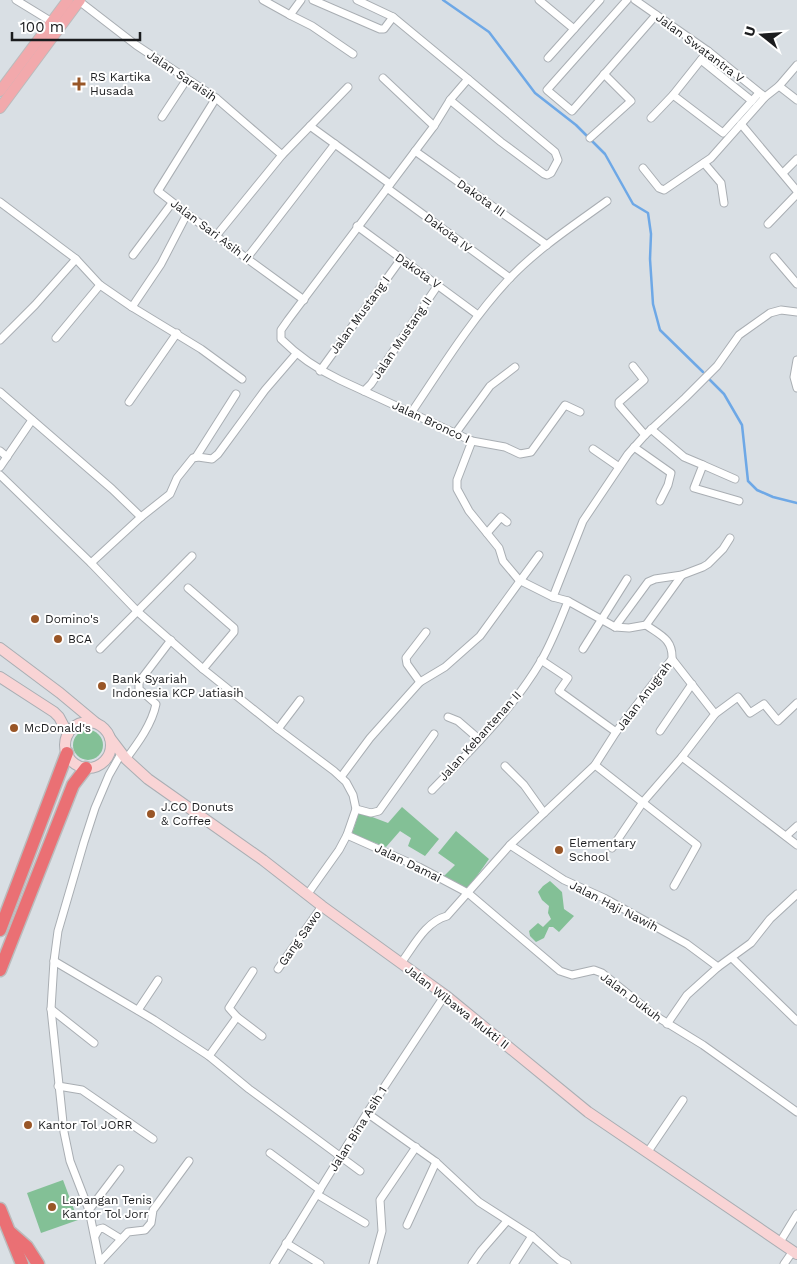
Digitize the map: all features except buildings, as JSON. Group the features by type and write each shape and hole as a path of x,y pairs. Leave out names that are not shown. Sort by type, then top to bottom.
{"highway":[{"path":"0,930 67,753"},
{"path":"0,970 73,785 86,768"},
{"path":"0,1209 22,1264"},
{"path":"8,1232 27,1247 38,1264"}],"main road":[{"path":"0,91 68,0"},
{"path":"0,108 79,1"},
{"path":"0,648 105,729 110,738 111,747 108,756 102,763"},
{"path":"0,677 60,717 68,734"},
{"path":"96,723 80,723 68,734 66,743 67,753 71,760 86,768 94,767 123,756"},
{"name":"Jalan Wibawa Mukti II","path":"110,738 123,756 148,779 263,860 307,895 445,995 588,1112 795,1252"}],"street":[{"path":"16,0 52,22"},
{"path":"263,0 312,26 353,54"},
{"path":"290,14 301,0"},
{"path":"312,0 380,29 384,29 393,18"},
{"path":"357,0 393,18 555,152 558,160 551,173 548,175 544,174 450,100"},
{"path":"539,0 574,29"},
{"path":"548,58 600,0"},
{"path":"627,0 548,90 572,111 656,15"},
{"name":"Jalan Swatantra V","path":"636,0 708,51 762,95"},
{"name":"Jalan Saraisih","path":"79,1 136,45 216,98 282,155"},
{"path":"651,118 673,95 708,51"},
{"path":"701,60 752,101"},
{"path":"673,95 723,133 752,101 779,86 797,65"},
{"path":"590,138 631,101 604,74"},
{"path":"383,78 434,126"},
{"path":"162,117 187,79"},
{"path":"304,300 357,226 434,126 450,100 468,79"},
{"path":"779,86 797,100"},
{"path":"216,236 282,155 348,87"},
{"path":"643,168 659,188 664,190 711,158 741,124 762,95"},
{"name":"Jalan Sari Asih II","path":"216,98 158,191 304,300"},
{"path":"741,124 783,172 797,193 768,224"},
{"name":"Dakota IV","path":"310,126 510,278"},
{"path":"247,258 335,144"},
{"name":"Dakota III","path":"415,151 547,245"},
{"path":"783,172 797,159"},
{"path":"704,163 721,183 724,203"},
{"path":"411,412 478,315 510,278 547,245 607,201"},
{"path":"0,202 76,259 100,285 132,307 177,333 242,379"},
{"path":"133,255 172,203"},
{"path":"132,307 161,264 187,214"},
{"name":"Dakota V","path":"357,226 478,315"},
{"path":"774,256 797,284"},
{"path":"0,340 35,305 76,259"},
{"name":"Jalan Mustang I","path":"320,371 401,259"},
{"path":"56,338 100,285"},
{"name":"Jalan Mustang II","path":"364,391 371,384 438,285"},
{"name":"Jalan Bronco I","path":"304,300 284,325 280,335 281,339 296,354 320,371 472,441 505,447 520,454 531,452 565,405 580,412"},
{"path":"553,597 583,521 634,447 698,385 740,336 770,313 781,310 797,312"},
{"path":"129,402 177,333"},
{"path":"196,457 210,459 218,454 265,390 296,354"},
{"path":"797,360 794,377 797,388"},
{"path":"633,366 644,380 619,404 645,435"},
{"path":"455,434 490,386 515,367"},
{"path":"0,392 141,517"},
{"path":"91,564 141,517 170,494 176,478 190,460 196,457 236,394"},
{"path":"0,467 32,420"},
{"path":"652,429 659,438 684,457 735,479"},
{"path":"472,441 457,480 457,489 469,511 499,548 503,562 519,580 553,597 568,601 615,627 629,628 646,624 682,575"},
{"path":"634,447 671,473 668,486 660,502"},
{"path":"592,449 620,468"},
{"path":"0,451 7,457"},
{"path":"694,488 703,465"},
{"path":"0,475 138,612 203,669 341,778 353,795 356,809 347,835 339,850 307,895"},
{"path":"684,486 739,502"},
{"path":"487,533 501,517 508,522"},
{"path":"615,627 648,582 655,579 682,575 704,567 723,549 730,538"},
{"path":"341,778 370,738 420,682 445,667 480,636 539,555"},
{"path":"100,649 192,556"},
{"path":"583,649 627,579"},
{"path":"188,588 234,628 234,632 203,669"},
{"name":"Jalan Kebantenan II","path":"432,790 503,714 541,660 557,630 568,601"},
{"name":"Jalan Anugrah","path":"401,963 429,925 438,918 446,916 510,845 595,765 616,732 672,659 673,650 668,640 646,624"},
{"path":"420,682 407,664 406,658 426,632"},
{"path":"100,1263 88,1210 70,1161 62,1120 51,1009 54,960 58,931 84,842 102,791 123,756 139,742 155,710 156,704 139,689 139,682 171,640"},
{"path":"672,659 715,714"},
{"path":"541,660 568,678 559,691 616,732"},
{"path":"660,732 692,684"},
{"path":"612,848 643,802 682,757 715,714 738,697 750,712 764,704 778,721 797,703"},
{"path":"278,729 300,700"},
{"path":"448,717 458,721 480,740"},
{"path":"356,809 371,813 379,811 434,734"},
{"path":"682,757 797,845"},
{"path":"595,765 697,845 674,886"},
{"path":"504,766 524,786 544,813"},
{"path":"786,836 797,826"},
{"name":"Jalan Damai","path":"347,835 404,860 468,893"},
{"name":"Jalan Haji Nawih","path":"510,845 564,880 604,898 687,944 718,967"},
{"name":"Jalan Dukuh","path":"468,893 560,971 572,975 594,970 602,973 654,1015 703,1045 797,1112"},
{"path":"667,1024 687,995 718,967 751,943 770,919 797,894"},
{"name":"Gang Sawo","path":"278,969 322,906"},
{"path":"732,958 797,1022"},
{"path":"54,960 138,1010 209,1056 340,1158 360,1171"},
{"path":"253,971 229,1008 237,1017 262,1036"},
{"path":"138,1010 158,980"},
{"name":"Jalan Bina Asih 1","path":"274,1264 367,1113 445,995"},
{"path":"51,1009 94,1043"},
{"path":"209,1056 237,1017"},
{"path":"58,1086 82,1090 153,1139"},
{"path":"647,1153 683,1100"},
{"path":"367,1113 436,1162 479,1202 532,1236 558,1262 567,1264"},
{"path":"373,1264 382,1231 380,1200 416,1147"},
{"path":"270,1153 319,1193 365,1223"},
{"path":"100,1263 128,1232 145,1230 151,1223 153,1210 189,1161"},
{"path":"407,1225 436,1162"},
{"path":"88,1210 120,1169"},
{"path":"780,1242 797,1214"},
{"path":"472,1264 508,1221"},
{"path":"95,1236 103,1228 121,1239"},
{"path":"514,1264 532,1236"},
{"path":"286,1243 320,1264"},
{"path":"784,1264 795,1252"}],"green space":[{"path":"88,730 99,734 103,745 99,756 88,760 77,756 73,745 77,734"},
{"path":"402,807 439,839 425,856 408,846 411,838 400,831 386,847 352,834 359,812 388,823"},
{"path":"456,831 489,859 467,890 443,877 455,865 438,853"},
{"path":"550,881 562,892 564,909 574,916 559,932 553,927 549,927 544,938 536,942 530,936 529,931 538,923 543,927 551,919 548,913 549,906 542,900 538,892"},
{"name":"Lapangan Tenis Kantor Tol Jorr","path":"63,1180 78,1220 41,1233 27,1193"}],"waterway":[{"path":"443,0 489,32 535,93 576,125 605,154 633,204 648,213 651,234 650,259 653,304 660,330 703,372"},
{"path":"709,379 724,394 742,425 748,481 757,490 773,497 797,503"}],"place":[{"name":"RS Kartika Husada","path":"79,84"},
{"name":"Domino's","path":"35,619"},
{"name":"BCA","path":"58,639"},
{"name":"Bank Syariah Indonesia KCP Jatiasih","path":"102,686"},
{"name":"McDonald's","path":"14,728"},
{"name":"J.CO Donuts & Coffee","path":"151,814"},
{"name":"Elementary School","path":"559,850"},
{"name":"Kantor Tol JORR","path":"28,1125"},
{"name":"Lapangan Tenis Kantor Tol Jorr","path":"52,1207"}]}
